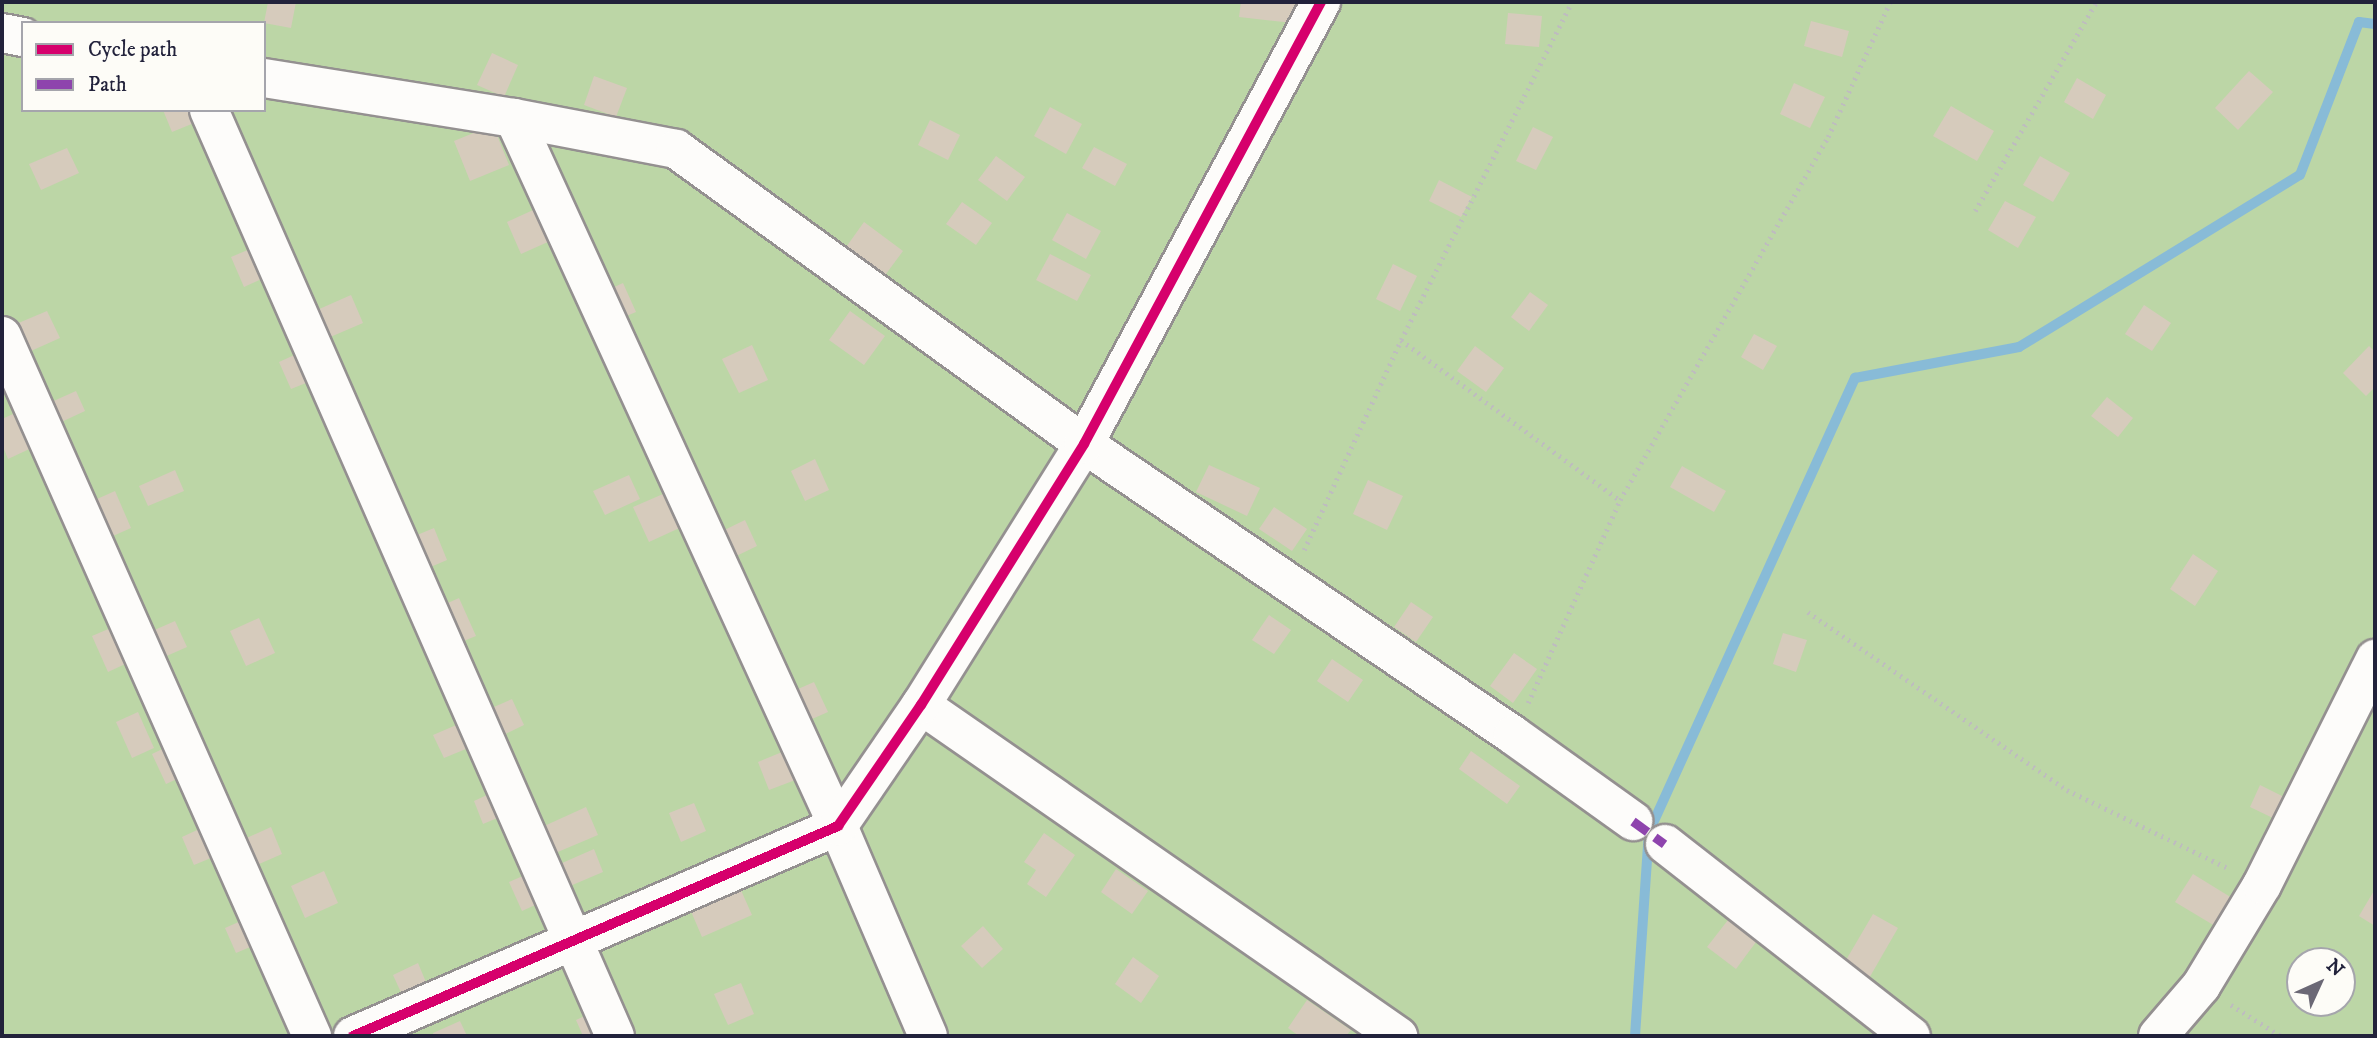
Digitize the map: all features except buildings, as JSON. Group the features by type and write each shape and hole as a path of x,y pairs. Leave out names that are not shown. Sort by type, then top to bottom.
{"street":[{"path":"353,1036 838,826 921,705 1084,444 1321,2"},
{"path":"2,33 21,37"},
{"path":"266,78 514,118 676,149 1084,444 1513,735 1633,821"},
{"path":"210,112 615,1036"},
{"path":"514,118 838,826 928,1036"},
{"path":"2,336 312,1036"},
{"path":"2158,1036 2201,986 2262,885 2375,659"},
{"path":"921,705 1398,1036"},
{"path":"1665,844 1911,1036"}],"path":[{"path":"1289,582 1401,340 1572,2"},
{"path":"1513,735 1620,500 1828,137 1890,2"},
{"path":"1975,211 2096,2"},
{"path":"1401,340 1620,500"},
{"path":"1808,612 2067,790 2262,885"},
{"path":"2201,986 2281,1036"}],"green space":[{"path":"2,2 2375,2 2375,1036 2,1036"}],"waterway":[{"path":"1635,1036 1649,832 1855,378 2019,347 2300,175 2359,22 2375,24"}],"marked path":[{"path":"1633,821 1665,844"}],"cycle path":[{"path":"353,1036 838,826 921,705 1084,444 1321,2"}]}
